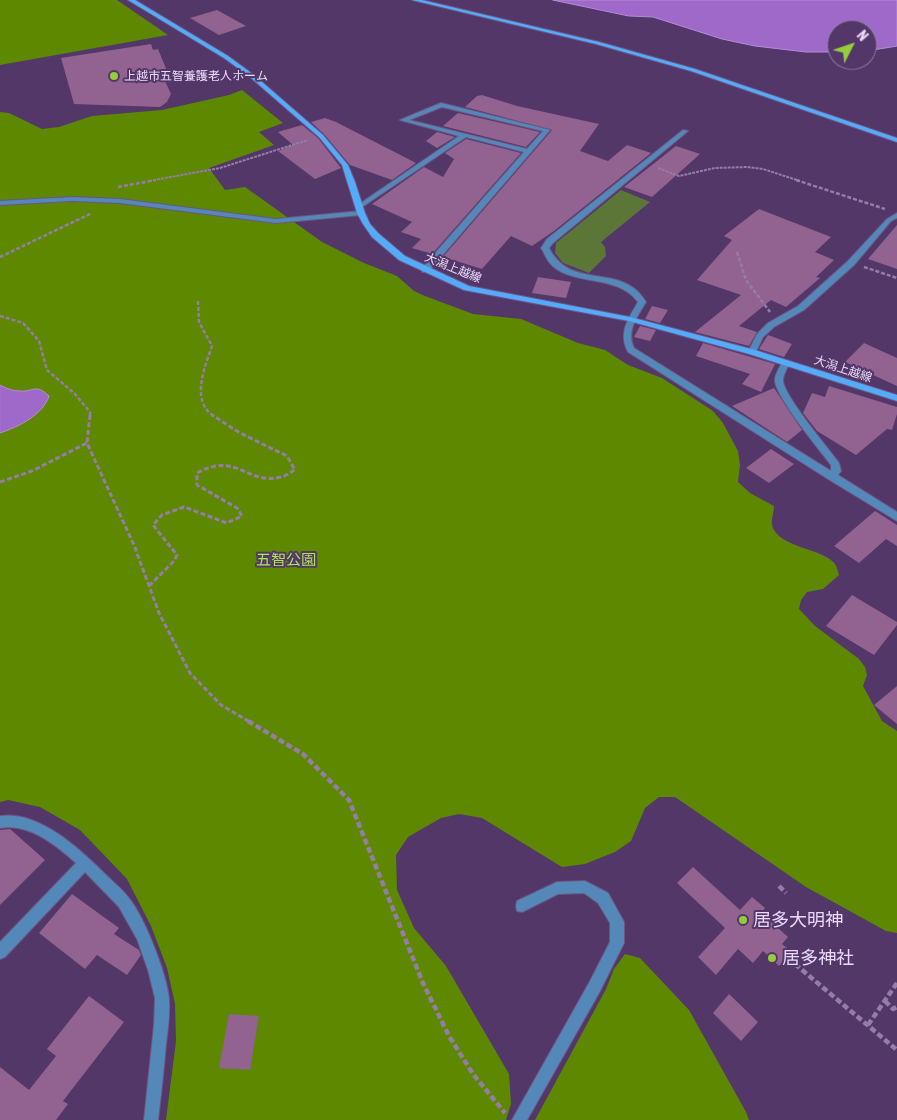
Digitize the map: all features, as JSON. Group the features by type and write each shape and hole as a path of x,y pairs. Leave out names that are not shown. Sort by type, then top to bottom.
{"main road":[{"name":"大潟上越線","path":"131,0 226,57 252,76 320,136 336,152 345,165 360,209 375,235 402,258 425,270 467,288 630,319 752,352 897,398"},
{"path":"415,0 597,43 693,70 897,140"}],"street":[{"path":"425,270 547,130 441,105 402,120 528,151"},
{"path":"685,131 550,241 545,248 552,262 572,273 619,285 640,296 642,302 630,319 626,342 631,350 897,517"},
{"path":"0,203 72,199 120,201 276,221 360,209 465,135"},
{"path":"752,352 760,336 776,320 802,308 851,263 889,220 897,215"},
{"path":"786,363 779,376 779,383 793,407 836,464 836,471 832,477"},
{"path":"0,822 7,820 38,828 60,840 124,902 143,936 156,970 162,998 151,1120"},
{"path":"0,952 85,863"},
{"path":"519,1120 594,988 617,942 617,922 603,898 585,887 557,888 522,906"}],"path":[{"path":"111,189 220,168 320,136"},
{"path":"646,163 679,176 716,168 747,167 763,169 888,210"},
{"path":"0,257 120,201"},
{"path":"737,252 746,280 776,320"},
{"path":"851,263 897,278"},
{"path":"149,586 174,561 177,555 153,525 162,515 184,507 227,524 242,516 237,508 198,485 197,473 207,465 228,464 269,479 285,477 295,470 287,456 240,433 210,414 200,397 205,365 212,346 199,322 198,301"},
{"path":"0,316 23,323 39,341 47,370 75,394 90,412 86,443 134,545 159,613 190,673 221,705 304,754 349,800 419,974 449,1036 473,1074 510,1120"},
{"path":"0,482 32,471 86,443"},
{"path":"779,886 786,893"},
{"path":"795,964 897,1050"},
{"path":"868,1025 897,983"},
{"path":"885,1001 893,1009 897,1007"}],"green space":[{"path":"0,0 117,0 168,35 0,65"},
{"name":"五智公園","path":"242,90 283,123 259,132 274,145 209,168 225,190 245,187 322,242 364,263 397,276 414,291 425,296 473,314 521,319 578,343 605,350 628,365 662,378 713,411 723,423 738,451 740,465 738,482 750,493 774,506 772,525 776,533 782,539 821,554 835,564 839,575 823,589 807,592 801,600 799,609 815,626 859,659 865,667 867,675 863,686 882,721 897,731 897,933 886,931 806,887 675,797 659,797 645,808 631,841 615,852 585,864 562,867 482,818 459,814 441,818 408,837 396,855 397,890 414,928 446,966 509,1074 511,1104 506,1120 166,1120 176,1041 175,1004 167,968 151,926 127,879 80,830 40,807 8,800 0,802 0,112 9,113 42,129 59,127 92,116 162,110 229,95"},
{"path":"621,190 650,202 601,242 605,247 606,256 589,273 563,263 555,253 556,243"},
{"path":"625,954 640,958 689,1010 749,1120 535,1120 606,989 614,969"}],"shaded area":[{"path":"553,0 897,0 897,46 877,49 877,20 827,20 827,52 806,52 755,46 722,39 653,17 629,16"},
{"path":"0,385 17,391 37,389 49,396 46,403 36,414 22,424 0,433"}],"building":[{"path":"217,10 246,26 219,35 190,18"},
{"name":"上越市五智養護老人ホーム","path":"151,44 153,50 158,49 167,71 161,72 171,94 167,102 160,107 74,104 61,58"},
{"path":"482,95 517,106 599,124 580,151 608,161 627,145 651,153 554,231 532,246 511,236 482,269 443,257 552,130 465,107 477,96"},
{"path":"458,113 540,132 526,147 443,126"},
{"path":"325,118 416,163 392,180 350,165 324,134 311,122"},
{"path":"302,125 318,138 341,168 315,179 278,151 293,145 278,132"},
{"path":"437,132 455,137 437,148 426,141"},
{"path":"466,139 521,153 432,254 412,248 421,239 401,232 412,222 372,204 424,167 443,177 454,159 445,153"},
{"path":"676,146 700,154 652,197 624,187"},
{"path":"759,209 831,237 815,252 834,260 816,277 820,278 786,307 771,300 739,326 757,332 749,346 695,332 741,295 697,280 732,240 724,236"},
{"path":"897,225 897,269 868,259"},
{"path":"538,277 571,282 566,298 532,293"},
{"path":"652,306 668,310 660,323 645,319"},
{"path":"640,326 656,330 650,341 634,337"},
{"path":"768,335 792,344 784,357 759,349"},
{"path":"703,343 775,364 761,392 742,384 750,374 696,356"},
{"path":"864,343 897,358 897,386 845,362"},
{"path":"829,386 897,407 892,430 887,429 856,455 817,431 803,413 812,393 825,397"},
{"path":"774,388 802,430 787,442 732,406"},
{"path":"771,449 794,464 769,483 746,468"},
{"path":"875,511 897,525 897,546 886,539 859,563 834,546"},
{"path":"852,595 897,622 897,625 874,655 826,626"},
{"path":"897,686 897,724 874,705"},
{"path":"10,829 45,860 0,905 0,830"},
{"name":"居多大明神","path":"693,867 740,910 752,897 765,908 761,913 788,937 782,944 792,952 779,966 763,951 753,963 738,949 716,975 698,957 725,928 677,883"},
{"path":"72,894 119,928 114,934 139,950 141,955 127,975 97,955 85,969 39,933"},
{"path":"729,994 758,1022 741,1041 713,1013"},
{"path":"89,996 124,1022 63,1101 68,1104 56,1120 0,1120 0,1067 29,1090 56,1056 47,1049"},
{"path":"229,1014 259,1016 250,1070 219,1068"}],"place":[{"name":"上越市五智養護老人ホーム","path":"114,76"},
{"name":"居多大明神","path":"743,920"},
{"name":"居多神社","path":"772,958"}]}
